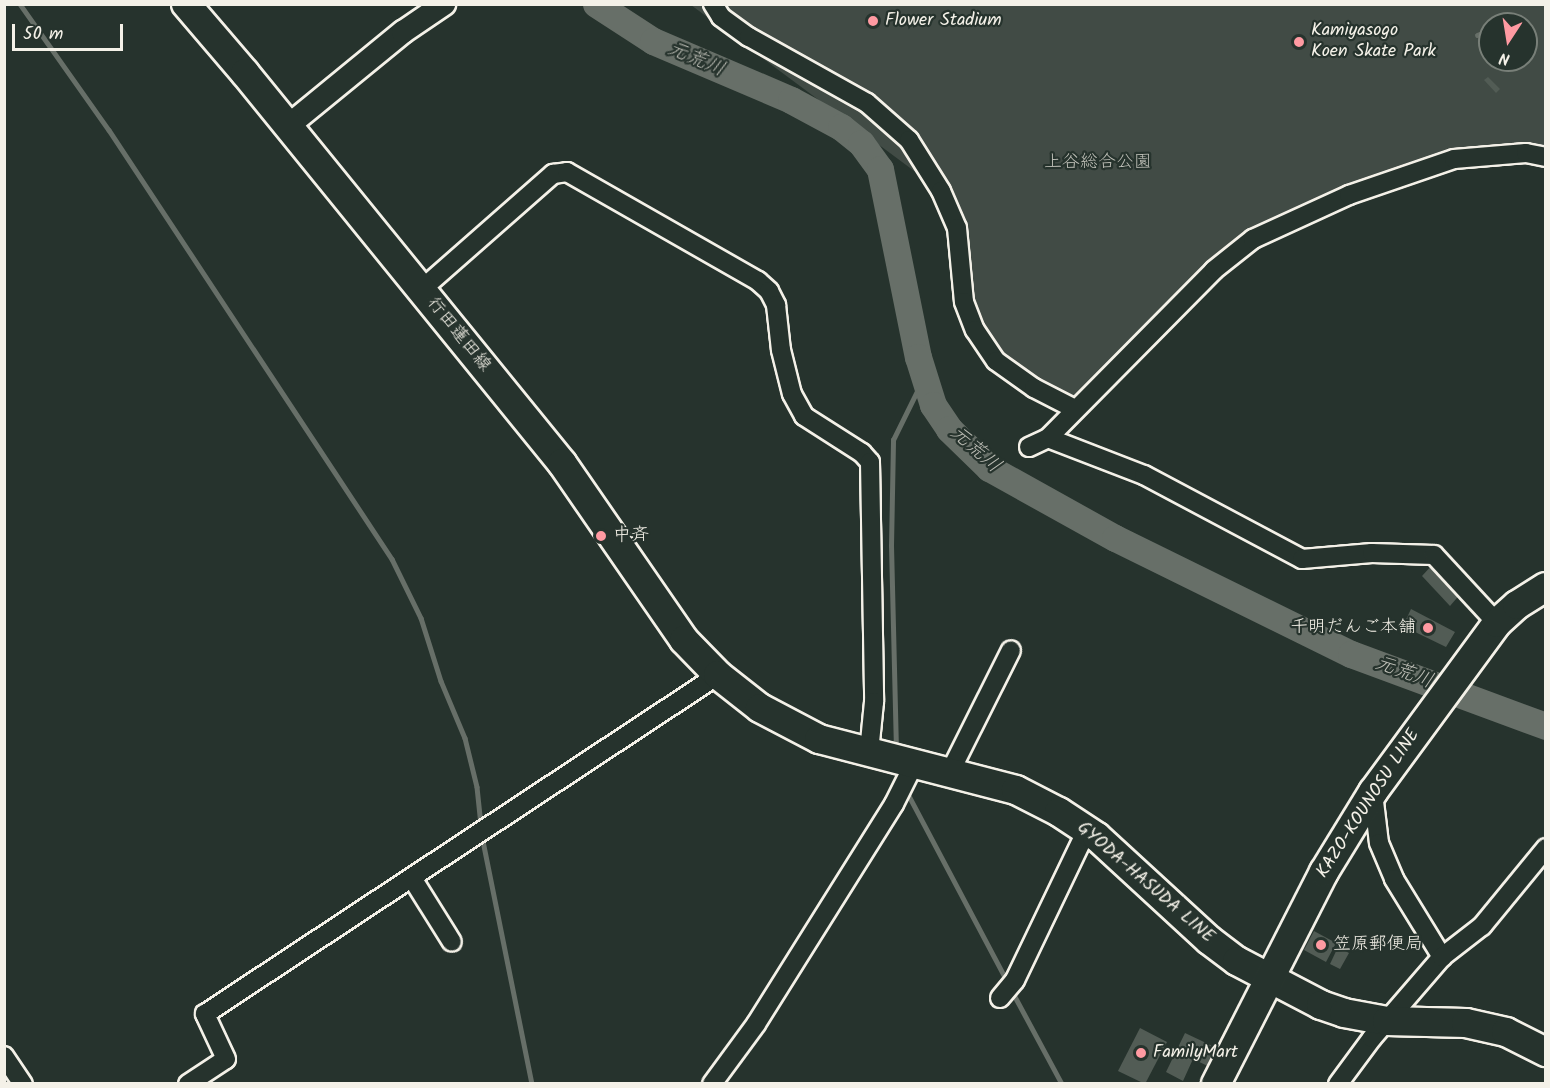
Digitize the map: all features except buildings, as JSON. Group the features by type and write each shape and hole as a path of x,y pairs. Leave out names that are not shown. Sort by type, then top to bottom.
{"main road":[{"name":"行田蓮田線","path":"186,4 562,464 684,640 718,675"},
{"name":"KAZO-KOUNOSU LINE","path":"1216,1083 1324,872 1373,792 1497,622 1545,587"},
{"name":"GYODA-HASUDA LINE","path":"718,675 760,708 819,739 1016,790 1059,812 1087,830 1209,940 1237,962 1321,1005 1344,1013 1387,1021 1466,1023 1506,1032 1545,1052"}],"street":[{"path":"288,126 404,32 444,4"},
{"path":"713,4 721,16 749,37 867,103 909,140 941,191 957,228 964,302 975,330 996,361 1034,388 1075,410"},
{"path":"1029,447 1048,438 1214,270 1253,239 1349,195 1454,159 1526,153 1545,157"},
{"path":"421,290 553,174 567,172 758,281 770,291 776,305 781,350 792,394 804,416 862,453 870,462 874,702 869,752"},
{"path":"1048,438 1144,475 1302,559 1371,553 1434,555 1497,622"},
{"path":"950,772 1011,650"},
{"path":"188,1083 226,1059 205,1014 718,675"},
{"path":"712,1083 756,1024 888,814 914,764"},
{"path":"1373,792 1379,843 1394,879 1442,957"},
{"path":"1000,999 1015,980 1087,830"},
{"path":"1338,1083 1442,957 1482,926 1543,858"},
{"path":"411,878 452,942"},
{"path":"4,1056 23,1083"}],"green space":[{"name":"上谷総合公園","path":"691,5 1545,5 1545,158 1454,159 1349,195 1214,270 1075,409 996,361 975,330 941,191"}],"waterway":[{"path":"20,4 109,130 392,559 421,618 441,681 465,738 477,787 481,825"},
{"name":"元荒川","path":"596,4 653,41 791,100 841,127 861,143 880,169 918,357 933,405 949,429 989,468 1115,538 1351,654 1546,726"},
{"path":"896,750 891,546 893,440 924,377"},
{"path":"907,792 1007,981"},
{"path":"482,836 532,1084"},
{"path":"1012,991 1062,1084"},
{"path":"4,1074 11,1084"}],"place":[{"name":"Flower Stadium","path":"873,21"},
{"name":"Kamiyasogo Koen Skate Park","path":"1299,42"},
{"name":"中斉","path":"601,536"},
{"name":"千明だんご本舗","path":"1428,628"},
{"name":"笠原郵便局","path":"1321,945"},
{"name":"FamilyMart","path":"1141,1053"}]}
